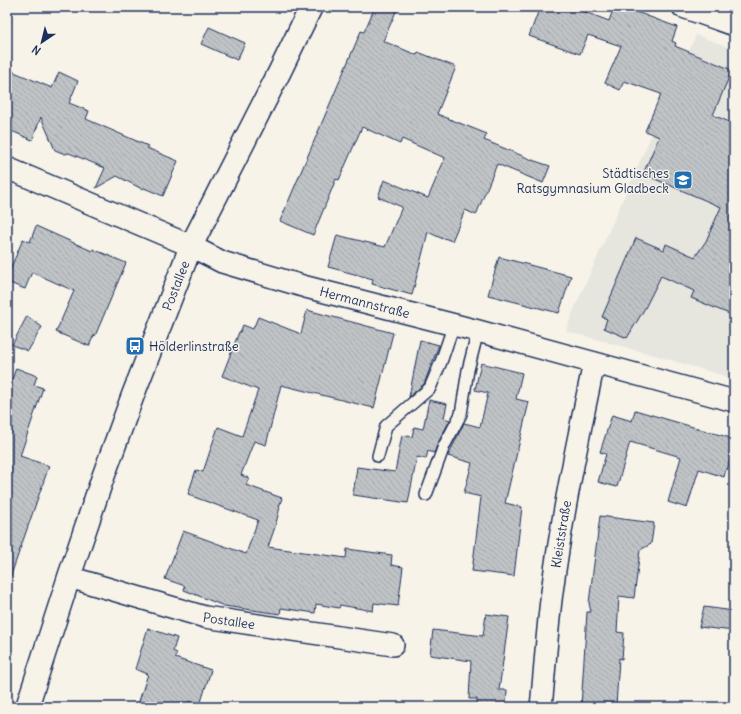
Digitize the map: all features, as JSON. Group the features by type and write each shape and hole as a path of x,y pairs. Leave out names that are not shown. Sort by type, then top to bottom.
{"street":[{"name":"Postallee","path":"27,707 69,577 133,395 190,246 277,78 311,7"},
{"path":"683,7 734,25"},
{"name":"Hermannstraße","path":"7,168 190,246 222,262 306,286 478,330 734,401"},
{"name":"Kleiststraße","path":"541,707 552,594 562,519 594,363"},
{"name":"Postallee","path":"69,577 205,617 393,645"}],"lane":[{"path":"378,456 386,426 430,388 454,324"},
{"path":"426,495 444,446 461,414 468,370 478,330"}],"shaded area":[{"name":"Städtisches Ratsgymnasium Gladbeck","path":"696,35 734,49 734,379 566,331 573,312"}],"building":[{"path":"375,7 398,7 383,41 417,55 418,52 456,67 437,114 487,134 484,140 550,166 543,183 497,164 476,215 465,210 452,241 443,239 428,232 412,295 372,284 373,279 328,267 337,235 385,247 402,207 378,197 384,180 428,198 445,158 402,139 400,144 362,127 339,180 336,179 313,235 280,221 361,31 364,32"},
{"path":"540,7 572,7 609,21 614,7 623,7 677,27 672,41 676,43 675,46 732,70 713,115 734,124 734,316 691,298 694,291 661,276 645,308 627,338 604,328 607,319 602,317 636,238 664,250 666,244 695,257 706,241 721,207 643,174 659,137 645,131 661,94 624,81 620,90 605,83 621,46 588,35 580,54 529,36"},
{"path":"209,27 245,43 237,60 201,44"},
{"path":"7,69 52,88 59,72 78,81 69,103 89,111 86,119 178,161 163,196 144,188 142,189 117,176 96,188 105,168 69,153 65,154 55,150 41,117 32,140 7,129"},
{"path":"36,226 92,251 93,249 126,263 95,336 94,335 89,346 56,332 74,291 32,272 25,289 7,282 7,277 23,239 30,242"},
{"path":"499,257 571,276 559,313 488,295"},
{"path":"307,310 393,333 374,408 281,385 266,445 254,441 241,475 249,478 246,485 282,498 275,527 268,547 346,558 347,549 392,555 391,565 403,567 398,606 374,603 373,611 340,605 339,608 316,604 315,613 281,608 280,614 224,606 184,590 185,586 165,579 183,531 246,554 258,520 188,494 196,470 203,472 218,427 242,436 258,390 222,376 243,325 253,329 258,317 301,334"},
{"path":"27,316 42,327 28,351 12,345"},
{"path":"420,340 439,345 424,384 409,397"},
{"path":"481,363 522,373 516,399 529,402 505,503 522,507 514,576 472,571 481,497 464,493 472,463 448,456 464,423 480,427 488,393 475,390"},
{"path":"16,368 37,376 34,385 43,388 20,456 49,466 10,578 7,578 7,494 10,485 7,485 7,394"},
{"path":"429,400 447,404 444,418 450,420 434,453 428,451 426,459 417,457 408,503 353,495 357,467 395,472 402,435 412,437 414,427 423,429"},
{"path":"635,410 734,439 734,446 724,477 699,469 687,508 668,502 681,457 630,442 617,487 598,482 606,454 600,452 612,415 632,421"},
{"path":"600,516 654,523 651,544 640,550 634,598 619,596 617,632 624,633 622,659 619,658 616,707 581,707 587,612 591,612 589,603"},
{"path":"704,607 734,611 734,631 699,627"},
{"path":"486,614 509,617 499,690 507,690 506,707 477,707 477,699 469,699 471,661 430,655 433,630 483,636"},
{"path":"148,628 177,638 173,651 177,653 175,658 211,670 200,705 189,701 187,707 137,707 148,674 135,669"}],"place":[{"name":"Städtisches Ratsgymnasium Gladbeck","path":"683,180"},
{"name":"Hölderlinstraße","path":"135,346"}]}
